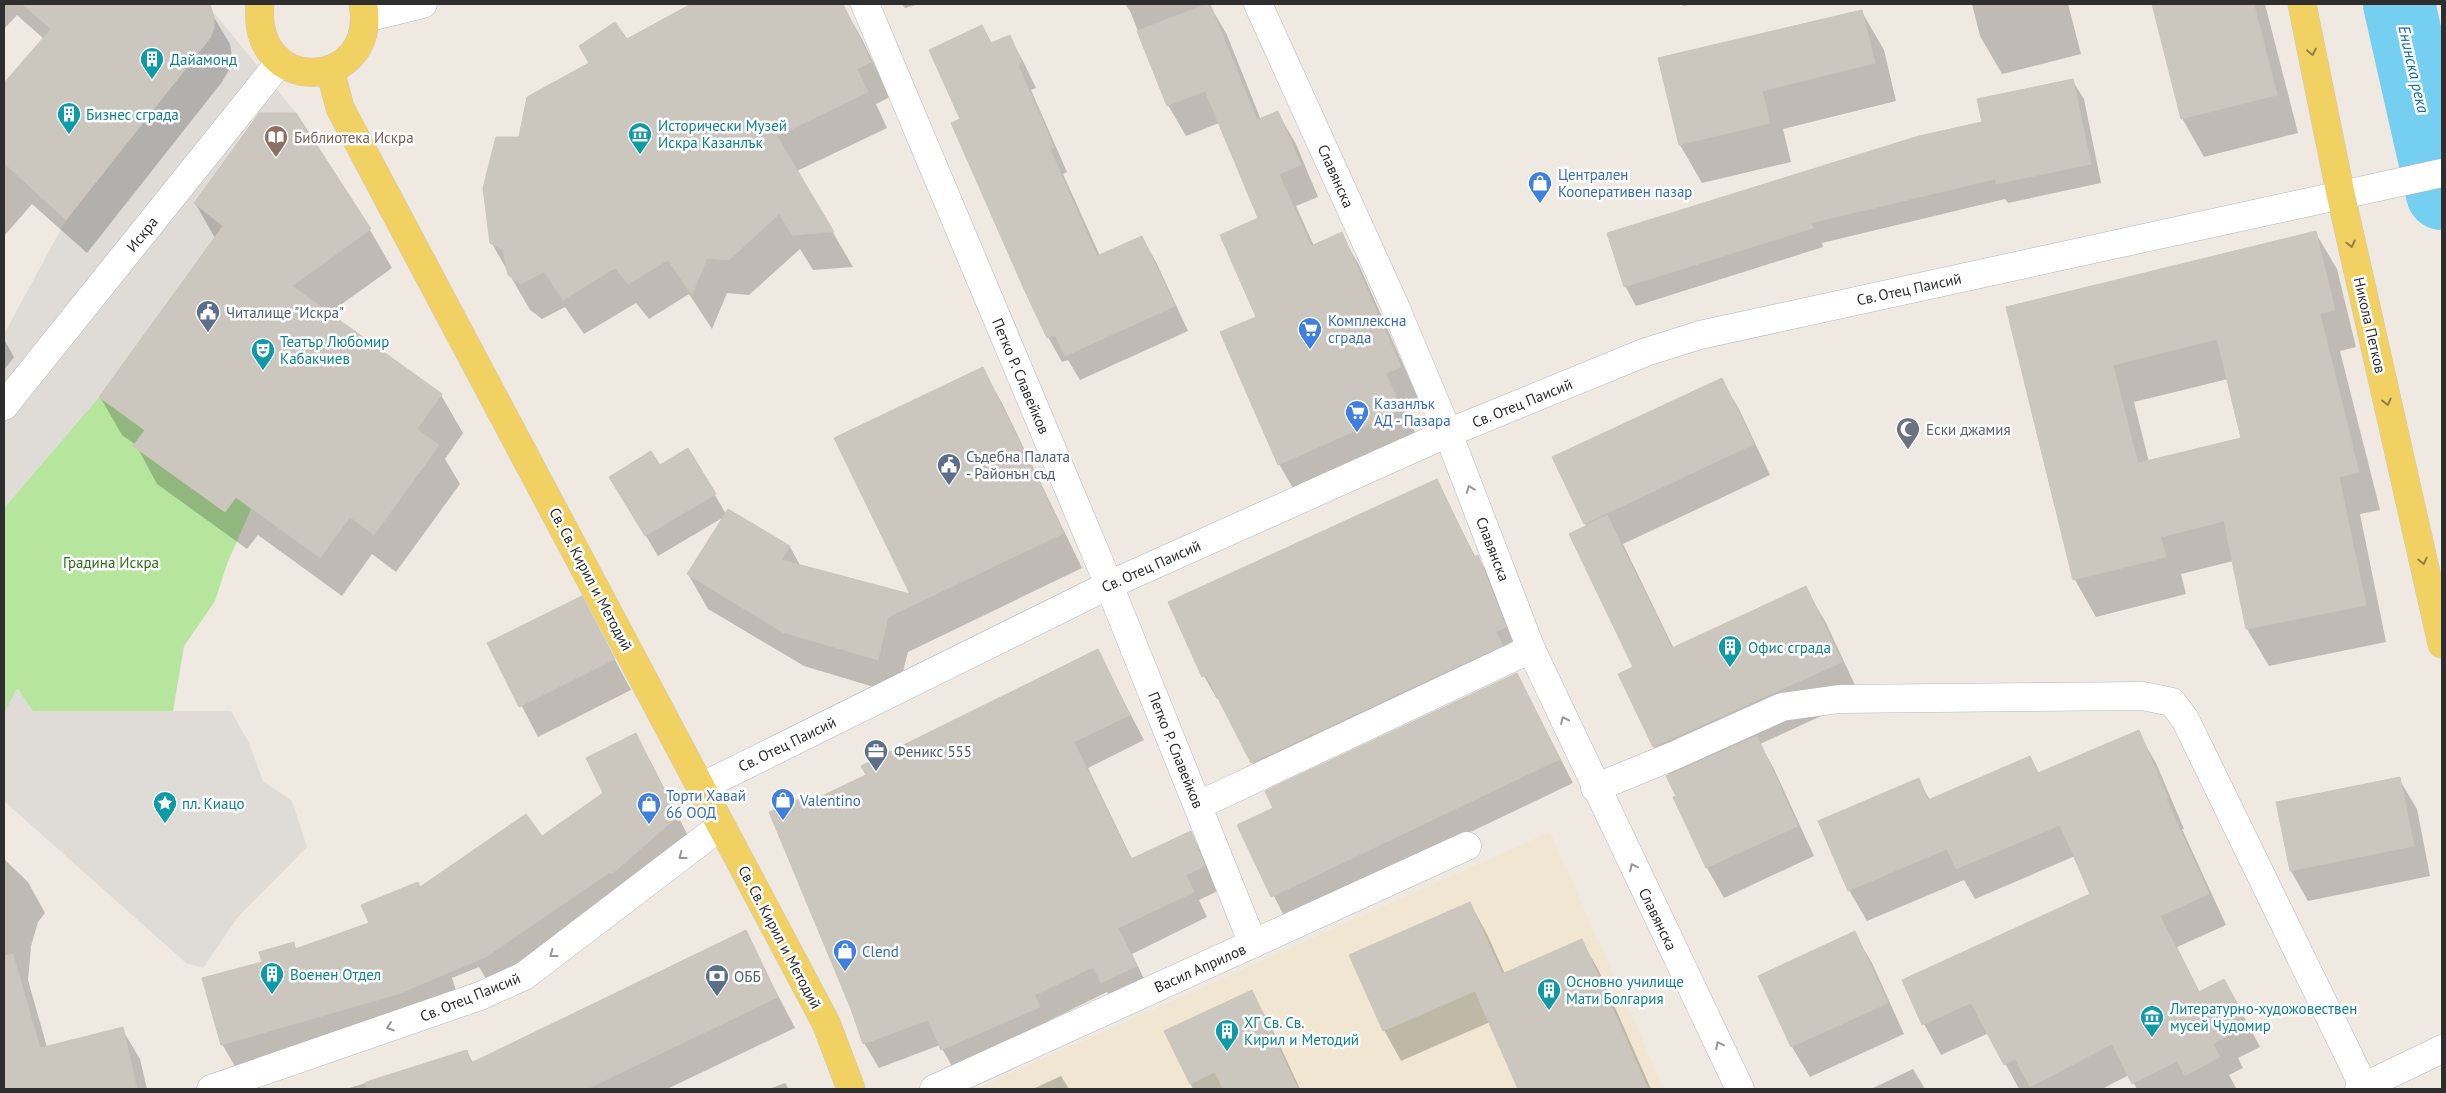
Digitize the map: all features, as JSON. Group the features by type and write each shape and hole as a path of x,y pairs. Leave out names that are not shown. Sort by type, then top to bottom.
{"main road":[{"path":"260,4 258,18 261,35 268,50 280,62 296,70 313,73 330,70 345,62 356,50 364,35 365,11"},
{"name":"Никола Петков","path":"2302,4 2341,196 2442,644"},
{"name":"Св. Св. Кирил и Методий","path":"330,70 340,108 826,1024 851,1089"}],"street":[{"path":"365,11 423,4"},
{"name":"Петко Р. Славейков","path":"865,4 1109,585 1199,804 1253,944"},
{"name":"Славянска","path":"1258,4 1394,304 1448,433 1531,650 1595,788 1740,1089"},
{"name":"Искра","path":"4,406 280,62"},
{"name":"Св. Отец Паисий","path":"701,787 1109,585 1448,433 1646,352 1700,334 2442,173"},
{"path":"1199,804 1531,650"},
{"path":"1595,788 1673,756 1782,707 1839,699 2143,696 2172,702 2185,719 2362,1088 2442,1049"},
{"name":"Св. Отец Паисий","path":"211,1089 480,996 524,976 721,826"},
{"name":"Васил Априлов","path":"934,1089 1467,846"}],"shaded area":[{"path":"211,9 296,113 257,113 194,203 223,226 99,397 4,508 4,334 66,220 210,38 214,28"},
{"name":"пл. Киацо","path":"17,688 33,711 231,711 249,743 263,781 292,801 307,847 238,917 203,968 186,963 4,801 4,714"},
{"path":"1550,832 1664,1089 976,1089"}],"green space":[{"name":"Градина Искра","path":"99,397 251,509 227,564 215,601 184,646 173,711 32,711 18,689 4,714 4,508"}],"building":[{"path":"22,4 210,4 214,18 214,28 210,38 66,220 4,163 4,83 51,29"},
{"path":"691,4 843,4 871,62 857,69 868,92 777,136 834,232 792,235 779,214 729,260 707,258 692,295 668,260 628,284 615,268 563,300 544,272 521,284 508,275 503,250 490,243 483,188 496,137 519,137 527,97 589,63 579,46 615,22 627,39"},
{"name":"Комплексна сграда","path":"1210,4 1257,120 1278,111 1301,165 1279,174 1311,246 1342,232 1401,367 1386,373 1402,410 1278,465 1220,332 1256,317 1220,235 1258,218 1205,91 1167,106 1137,31"},
{"path":"2152,4 2254,4 2277,95 2181,119"},
{"path":"1862,10 1875,63 1762,91 1770,123 1679,145 1658,58"},
{"path":"982,25 991,43 1010,35 1022,63 1018,65 1054,147 1050,149 1097,256 1142,236 1175,306 1065,356 1055,335 1047,338 1024,289 951,123 960,119 929,50"},
{"path":"2073,79 2091,164 1996,184 1995,179 1811,223 1813,228 1624,287 1607,233 1919,136 1982,122 1977,99"},
{"name":"Театър Любомир Кабакчиев","path":"259,113 296,113 371,229 292,286 442,394 417,429 439,445 374,535 350,517 320,558 236,497 225,512 133,446 145,430 99,397 223,226 194,203"},
{"path":"2316,231 2335,310 2320,314 2359,472 2339,477 2366,605 2246,629 2224,521 2161,537 2166,557 2073,580 2006,307","holes":["2217,339 2241,438 2138,463 2113,365"]},
{"name":"Съдебна Палата - Районън съд","path":"983,367 1064,533 888,617 878,660 782,632 687,574 728,509 790,546 782,560 910,594 834,438"},
{"path":"1722,378 1754,444 1584,524 1552,457"},
{"path":"688,448 716,494 645,536 609,477 651,451 660,465"},
{"path":"1437,479 1474,557 1478,555 1506,627 1496,632 1503,645 1251,763 1206,675 1202,677 1168,602"},
{"name":"Офис сграда","path":"1607,515 1672,648 1806,586 1842,662 1653,747 1618,674 1633,667 1569,534"},
{"path":"582,596 615,659 519,707 487,643"},
{"path":"1098,649 1130,715 1074,742 1131,859 1191,831 1205,866 1186,875 1194,892 1118,928 1137,966 1101,983 1093,967 1035,995 1040,1007 941,1050 928,1020 863,1044 851,1009 769,812 802,798 805,804 866,775 861,766"},
{"path":"1517,673 1560,759 1271,897 1237,825 1273,808 1265,791"},
{"path":"2139,730 2168,798 2166,798 2209,894 2160,916 2199,992 2224,979 2244,1016 2222,1027 2226,1037 2213,1044 2220,1057 2185,1076 2177,1061 2132,1084 2112,1044 2030,1087 2015,1059 2004,1065 1971,1003 1922,1025 1902,980 2090,894 2060,825 1956,869 1947,849 1848,891 1818,821 1919,778 1928,800 2030,756 2038,773"},
{"path":"636,733 677,817 612,874 610,872 486,957 398,994 221,1045 202,978 262,962 259,952 294,942 295,949 369,923 361,905 418,882 420,887 526,814 542,836 603,793 586,758"},
{"path":"1757,736 1798,826 1706,868 1673,797 1676,796 1666,776"},
{"path":"2400,777 2414,846 2290,871 2276,802"},
{"name":"Основно училище Мати Болгария","path":"1470,902 1502,974 1582,939 1648,1089 1518,1089 1475,991 1383,1031 1349,955"},
{"path":"746,930 778,997 587,1089 367,1089 366,1082 467,1050 471,1063"},
{"path":"1855,931 1888,1003 1791,1047 1758,976"},
{"path":"13,954 40,1048 123,1027 137,1089 4,1089 4,956"},
{"name":"ХГ Св. Св. Кирил и Методий","path":"1252,990 1298,1089 1223,1089 1215,1072 1190,1084 1164,1031"}],"waterway":[{"name":"Енинска река","path":"2399,4 2442,194"}],"place":[{"name":"Дайамонд","path":"152,80"},
{"name":"Бизнес сграда","path":"69,135"},
{"name":"Исторически Музей Искра Казанлък","path":"640,155"},
{"name":"Библиотека Искра","path":"276,158"},
{"name":"Централен Кооперативен пазар","path":"1540,204"},
{"name":"Читалище \"Искра\"","path":"208,333"},
{"name":"Комплексна сграда","path":"1310,350"},
{"name":"Театър Любомир Кабакчиев","path":"263,371"},
{"name":"Казанлък АД - Пазара","path":"1357,433"},
{"name":"Ески джамия","path":"1908,450"},
{"name":"Съдебна Палата - Районън съд","path":"949,486"},
{"name":"Офис сграда","path":"1730,668"},
{"name":"Феникс 555","path":"876,772"},
{"name":"Valentino","path":"783,821"},
{"name":"пл. Киацо","path":"165,824"},
{"name":"Торти Хавай 66 ООД","path":"649,825"},
{"name":"Clend","path":"845,972"},
{"name":"Военен Отдел","path":"272,995"},
{"name":"ОББ","path":"717,997"},
{"name":"Основно училище Мати Болгария","path":"1549,1011"},
{"name":"Литературно-художовествен мусей Чудомир","path":"2152,1038"},
{"name":"ХГ Св. Св. Кирил и Методий","path":"1227,1052"}]}
